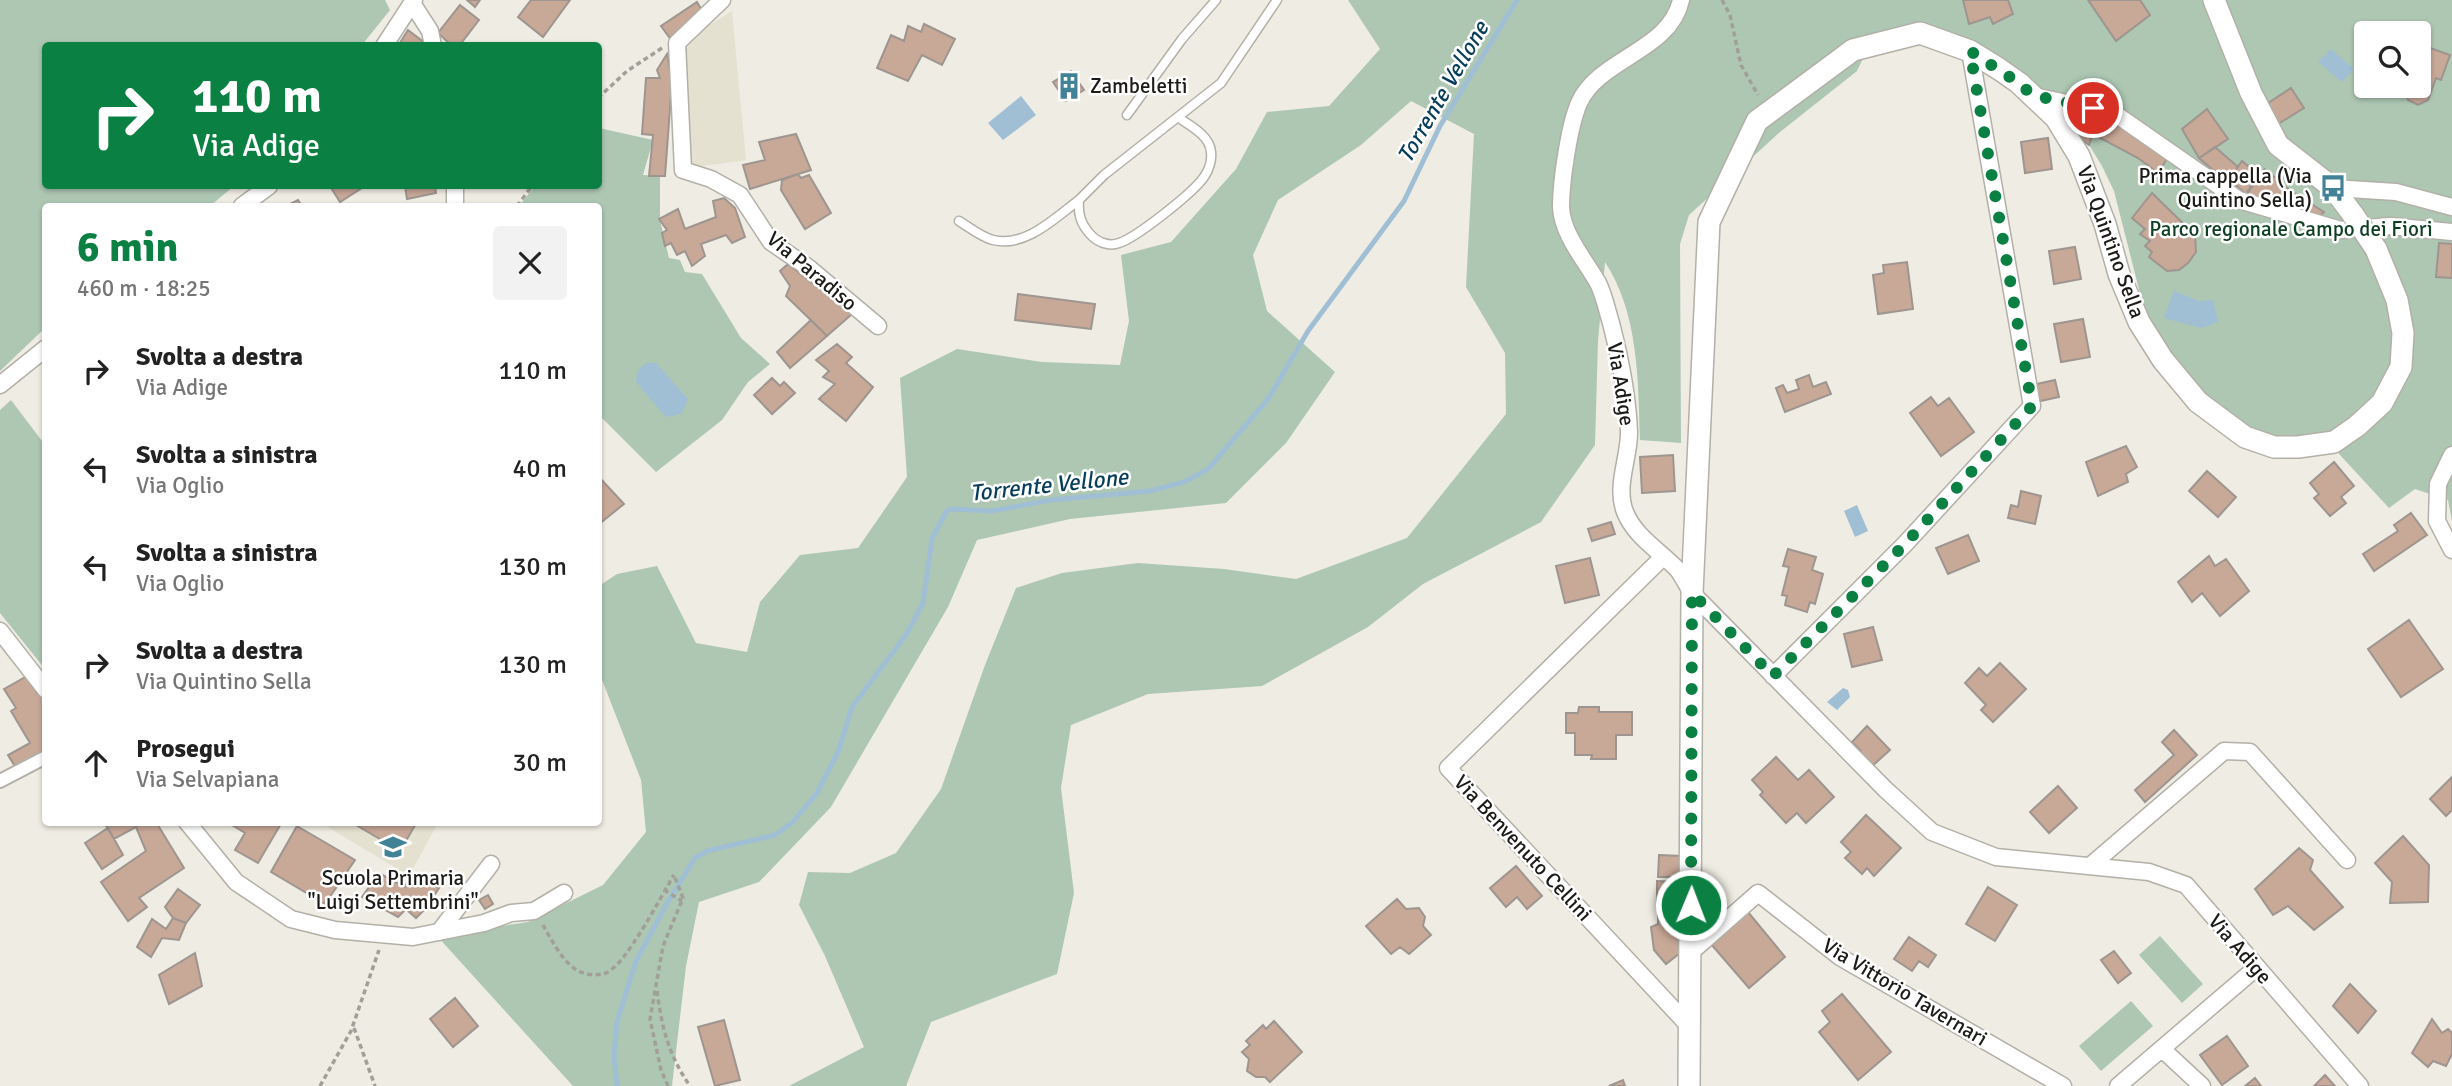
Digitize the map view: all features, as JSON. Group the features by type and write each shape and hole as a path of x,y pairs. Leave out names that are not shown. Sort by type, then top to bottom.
{"street":[{"path":"677,43 722,0"},
{"name":"Via Adige","path":"1681,0 1668,27 1590,85 1580,100 1571,124 1561,206 1564,223 1600,286 1619,363 1629,434 1621,493 1625,511 1633,526 1680,573 1692,593 1773,676 1885,789 1932,832 1996,856 2149,872 2186,885 2360,1086"},
{"name":"Via Quintino Sella","path":"1692,593 1709,222 1757,121 1853,50 1920,33 1970,51 2009,76 2056,118 2080,156 2105,224 2119,274 2138,322 2163,360 2198,402 2245,438 2274,447 2334,442 2382,403 2401,367 2403,333 2397,300 2376,249 2333,188 2278,145 2251,93 2214,0"},
{"path":"387,42 413,2 430,31 432,42"},
{"name":"Via Paradiso","path":"677,43 683,170 711,179 740,195 771,242 809,268 878,327"},
{"path":"1773,676 1905,544 2032,406 1970,51"},
{"path":"2032,95 2114,113 2238,200 2342,230 2390,226 2452,232"},
{"path":"2333,188 2396,192 2452,207"},
{"path":"246,203 265,189"},
{"path":"0,385 42,351"},
{"path":"2452,455 2438,484 2437,521 2452,550"},
{"name":"Via Benvenuto Cellini","path":"1663,557 1447,768 1690,1027"},
{"path":"1689,1086 1692,593"},
{"path":"0,631 42,685"},
{"path":"2090,866 2224,751 2250,752 2347,860"},
{"path":"0,781 42,759"},
{"path":"190,826 236,882 291,919 335,930 413,937 484,923 512,913 534,911 564,892"},
{"path":"439,932 491,864"},
{"name":"Via Vittorio Tavernari","path":"1691,952 1758,893 1840,957 2063,1086"},
{"path":"2118,1086 2256,968"},
{"path":"2162,1049 2202,1086"}],"lane":[{"path":"1127,115 1182,39 1216,0"},
{"path":"959,221 991,239 1010,242 1035,232 1079,200 1104,175 1221,83 1277,0"},
{"path":"1079,200 1078,212 1083,226 1093,237 1105,244 1124,241 1163,214 1198,184 1210,166 1212,150 1206,138 1179,117"}],"path":[{"path":"1722,0 1730,15 1741,65 1768,113"},
{"path":"602,94 627,71 661,49 677,43"},
{"path":"534,911 559,952 575,970 592,976 608,972 622,961 674,874 683,898 663,946 650,1019 661,1070 668,1086"},
{"path":"664,890 682,901"},
{"path":"320,1086 353,1026 384,934"},
{"path":"656,985 662,1030 679,1070 690,1086"},
{"path":"353,1026 375,1086"}],"shaded area":[{"path":"732,11 746,160 689,168 685,49 703,29"},
{"name":"Scuola Primaria \"Luigi Settembrini\"","path":"326,826 436,826 409,876"}],"green space":[{"path":"0,0 385,0 390,10 364,42 42,42 42,189 230,189 214,203 42,203 42,331 0,371"},
{"name":"Parco regionale Campo dei Fiori","path":"1348,0 2452,0 2452,521 2448,500 2415,489 2389,508 2340,455 2326,434 2281,438 2250,430 2219,411 2158,343 2143,305 2114,191 2078,127 2030,80 1990,51 1945,30 1923,25 1875,33 1857,71 1780,132 1689,215 1680,244 1681,443 1640,440 1637,371 1630,326 1625,303 1605,262 1598,341 1595,445 1541,522 1423,584 1368,627 1262,686 1148,694 1071,725 1061,788 1074,893 1057,974 931,1022 906,1086 789,1086 864,1047 825,956 799,905 808,872 850,873 896,853 941,789 985,665 1016,588 1062,573 1138,563 1224,569 1296,579 1407,538 1506,414 1505,353 1466,287 1474,134 1411,101 1361,145 1278,200 1253,255 1267,311 1335,372 1286,443 1226,503 1070,519 977,540 948,607 831,807 759,882 699,902 686,966 672,1086 573,1086 437,936 528,922 603,885 646,832 641,780 602,680 602,584 617,574 657,566 696,643 747,652 760,602 800,555 858,548 907,477 900,378 957,349 1042,362 1120,365 1129,321 1121,255 1171,242 1236,169 1267,112 1329,106 1380,49"},
{"path":"602,129 653,140 643,175 660,176 660,220 669,258 680,260 685,272 702,274 741,338 770,364 748,382 722,420 656,472 602,418 602,203 521,203 533,189 602,189"},
{"path":"11,400 42,441 42,665 0,613 0,410"},
{"path":"2160,936 2203,984 2182,1003 2139,955"},
{"path":"2131,1001 2153,1026 2101,1071 2079,1046"}],"water":[{"path":"2331,49 2354,69 2342,82 2318,62"},
{"path":"1021,96 1036,115 1003,140 988,123"},
{"path":"2174,291 2199,301 2213,300 2218,322 2201,328 2164,318"},
{"path":"647,363 656,363 688,399 682,413 670,417 664,415 636,382 639,371"},
{"path":"1857,505 1868,531 1855,537 1844,511"},
{"path":"1843,688 1848,690 1850,697 1837,710 1827,702"}],"building":[{"path":"467,0 480,0 475,7"},
{"path":"531,0 570,0 543,37 518,17"},
{"path":"1963,0 2008,0 2013,14 1993,24 1990,17 1969,24"},
{"path":"2088,0 2140,0 2150,15 2116,41"},
{"path":"697,2 704,14 672,41 661,26"},
{"path":"460,5 479,20 462,42 448,42 438,33"},
{"path":"924,24 955,39 942,65 922,55 908,81 877,68 891,35 904,41 908,26 921,32"},
{"path":"408,30 424,42 400,42"},
{"path":"2431,48 2450,55 2441,80 2436,78 2431,92"},
{"path":"667,54 672,81 665,176 649,176 653,135 642,134 646,78 660,78 657,70"},
{"name":"Zambeletti","path":"1071,71 1084,90 1066,101 1053,82"},
{"path":"2291,88 2304,108 2278,124 2268,103"},
{"path":"2407,98 2429,98 2418,105"},
{"path":"2207,109 2228,139 2199,158 2182,129"},
{"path":"2082,112 2111,119 2168,157 2158,173 2138,158 2093,134 2089,145 2072,133"},
{"path":"796,134 811,170 750,189 743,165 765,160 759,142"},
{"path":"2048,138 2052,169 2025,173 2021,142"},
{"path":"2215,147 2238,167 2227,182 2199,158"},
{"path":"2242,161 2258,174 2246,194 2229,179"},
{"path":"2265,169 2291,191 2280,207 2247,194"},
{"path":"798,174 801,178 809,175 831,213 805,229 781,190 782,180"},
{"path":"332,189 360,189 340,202"},
{"path":"405,189 435,189 436,193 407,199"},
{"path":"2291,191 2324,212 2318,217 2281,204"},
{"path":"2152,193 2195,235 2196,252 2179,270 2167,271 2149,257 2152,252 2145,246 2150,241 2140,234 2145,229 2132,218"},
{"path":"724,198 735,208 745,237 732,243 726,235 701,244 705,256 692,266 685,251 677,255 671,243 665,246 662,233 667,230 659,219 678,209 685,229 716,217 713,201"},
{"path":"2439,243 2452,244 2452,278 2436,277"},
{"path":"2075,247 2081,279 2054,284 2049,251"},
{"path":"1907,262 1913,309 1878,314 1873,275 1884,273 1883,265"},
{"path":"788,264 852,314 827,336 786,296 790,286 780,271"},
{"path":"1018,294 1095,304 1091,329 1015,320"},
{"path":"2083,319 2090,357 2061,362 2054,324"},
{"path":"811,320 827,336 790,368 777,352"},
{"path":"837,344 852,357 846,363 873,387 846,421 819,399 835,384 823,377 829,371 816,360"},
{"path":"1809,375 1813,387 1826,382 1831,394 1785,412 1776,388 1783,385 1787,393 1799,389 1796,380"},
{"path":"772,378 780,386 784,382 795,393 772,414 754,395"},
{"path":"2055,380 2059,397 2036,402 2032,385"},
{"path":"1931,397 1938,406 1949,398 1974,432 1941,456 1910,413"},
{"path":"2126,446 2137,467 2126,474 2128,482 2098,496 2086,462"},
{"path":"1673,455 1675,491 1642,493 1640,457"},
{"path":"2334,462 2354,486 2341,497 2346,503 2330,516 2314,498 2319,494 2310,483"},
{"path":"2207,471 2236,497 2218,517 2189,491"},
{"path":"602,480 624,504 602,522"},
{"path":"2021,491 2041,496 2035,524 2008,518 2011,505 2018,507"},
{"path":"2411,513 2427,535 2374,571 2363,554 2398,531 2394,525"},
{"path":"1611,522 1615,534 1592,541 1588,529"},
{"path":"1968,535 1979,561 1948,574 1936,548"},
{"path":"1788,549 1816,557 1812,570 1823,574 1815,604 1810,602 1807,612 1785,605 1787,596 1782,595 1789,567 1783,566"},
{"path":"2209,556 2215,566 2226,559 2249,591 2220,616 2202,593 2192,602 2178,582"},
{"path":"1590,558 1599,595 1565,603 1556,566"},
{"path":"2409,620 2443,669 2401,697 2368,649"},
{"path":"1873,627 1882,660 1852,667 1844,634"},
{"path":"2000,663 2026,689 1993,722 1981,710 1986,705 1965,683 1979,668 1987,676"},
{"path":"27,676 37,693 40,691 42,694 42,752 16,768 8,755 30,743 11,711 16,708 4,689"},
{"path":"1579,707 1599,707 1599,712 1632,712 1632,735 1616,735 1616,759 1591,759 1592,755 1575,755 1575,733 1566,733 1566,713 1578,713"},
{"path":"1867,726 1890,750 1870,768 1858,755 1861,751 1852,742"},
{"path":"2174,730 2197,755 2145,802 2135,790 2174,755 2162,742"},
{"path":"1776,757 1798,780 1809,770 1834,797 1806,823 1797,813 1786,823 1760,795 1763,792 1752,780"},
{"path":"2452,777 2452,810 2446,816 2430,799"},
{"path":"2058,786 2077,808 2049,833 2030,812"},
{"path":"1866,815 1901,848 1874,876 1867,868 1862,874 1845,858 1851,852 1841,842"},
{"path":"106,826 136,826 136,827 114,839"},
{"path":"158,826 184,868 139,898 147,907 128,921 101,882 146,851 136,827"},
{"path":"234,826 280,826 258,863 235,850 245,833"},
{"path":"297,826 355,860 325,904 271,872"},
{"name":"Scuola Primaria \"Luigi Settembrini\"","path":"358,826 415,826 400,851"},
{"path":"108,828 123,855 102,869 85,843"},
{"path":"2403,836 2429,865 2428,902 2390,903 2392,882 2375,863"},
{"path":"2299,848 2313,860 2310,870 2343,907 2314,930 2288,906 2273,915 2255,889"},
{"path":"1659,855 1682,856 1681,877 1658,877"},
{"path":"1516,866 1542,896 1527,909 1517,897 1506,907 1490,888"},
{"path":"411,872 439,888 416,918 406,909 398,917 362,897 379,873 405,887"},
{"path":"1657,881 1681,882 1680,901 1657,901"},
{"path":"1988,887 2017,905 1995,941 1966,924"},
{"path":"178,889 200,905 186,923 173,918 165,907"},
{"path":"488,895 493,904 485,909 479,900"},
{"path":"1397,899 1406,909 1419,908 1425,917 1423,926 1431,935 1409,954 1400,947 1391,954 1366,926"},
{"path":"1658,906 1681,906 1680,953 1666,964 1654,950 1651,927 1658,924"},
{"path":"1748,912 1785,957 1749,988 1711,944"},
{"path":"173,918 186,923 179,940 162,938 151,957 137,947 152,919 166,929"},
{"path":"1909,937 1936,955 1928,967 1919,961 1912,971 1894,959"},
{"path":"2114,951 2131,973 2118,983 2101,960"},
{"path":"195,953 202,986 169,1004 159,975"},
{"path":"2350,984 2376,1011 2358,1033 2333,1006"},
{"path":"1842,994 1891,1052 1858,1080 1819,1032 1830,1022 1822,1011"},
{"path":"455,998 478,1026 453,1047 430,1019"},
{"path":"2432,1019 2442,1033 2448,1029 2452,1033 2452,1054 2446,1066 2433,1061 2428,1067 2412,1053"},
{"path":"724,1020 740,1080 715,1086 698,1027"},
{"path":"1274,1021 1302,1052 1270,1082 1265,1077 1256,1077 1247,1071 1249,1059 1242,1052 1250,1045 1246,1041 1263,1025 1266,1029"},
{"path":"2227,1036 2248,1066 2222,1085 2200,1055"},
{"path":"2325,1075 2335,1086 2314,1086"},
{"path":"2255,1078 2261,1086 2245,1086"},
{"path":"1623,1080 1625,1086 1609,1086"}],"waterway":[{"name":"Torrente Vellone","path":"617,1086 614,1056 617,1022 636,961 666,905 695,858 707,851 775,835 793,822 817,793 838,752 852,707 906,635 923,603 932,539 946,512 950,509 992,511 1051,500 1150,491 1184,482 1208,469 1268,399 1308,331 1404,201 1440,126 1517,0"}],"place":[{"name":"Zambeletti","path":"1069,86"},
{"name":"Prima cappella (Via Quintino Sella)","path":"2333,188"},
{"name":"Scuola Primaria \"Luigi Settembrini\"","path":"393,847"}],"route":[{"path":"1691,905 1692,593 1773,676 1905,544 2032,406 1970,51 2019,83 2032,95 2093,108"}]}
